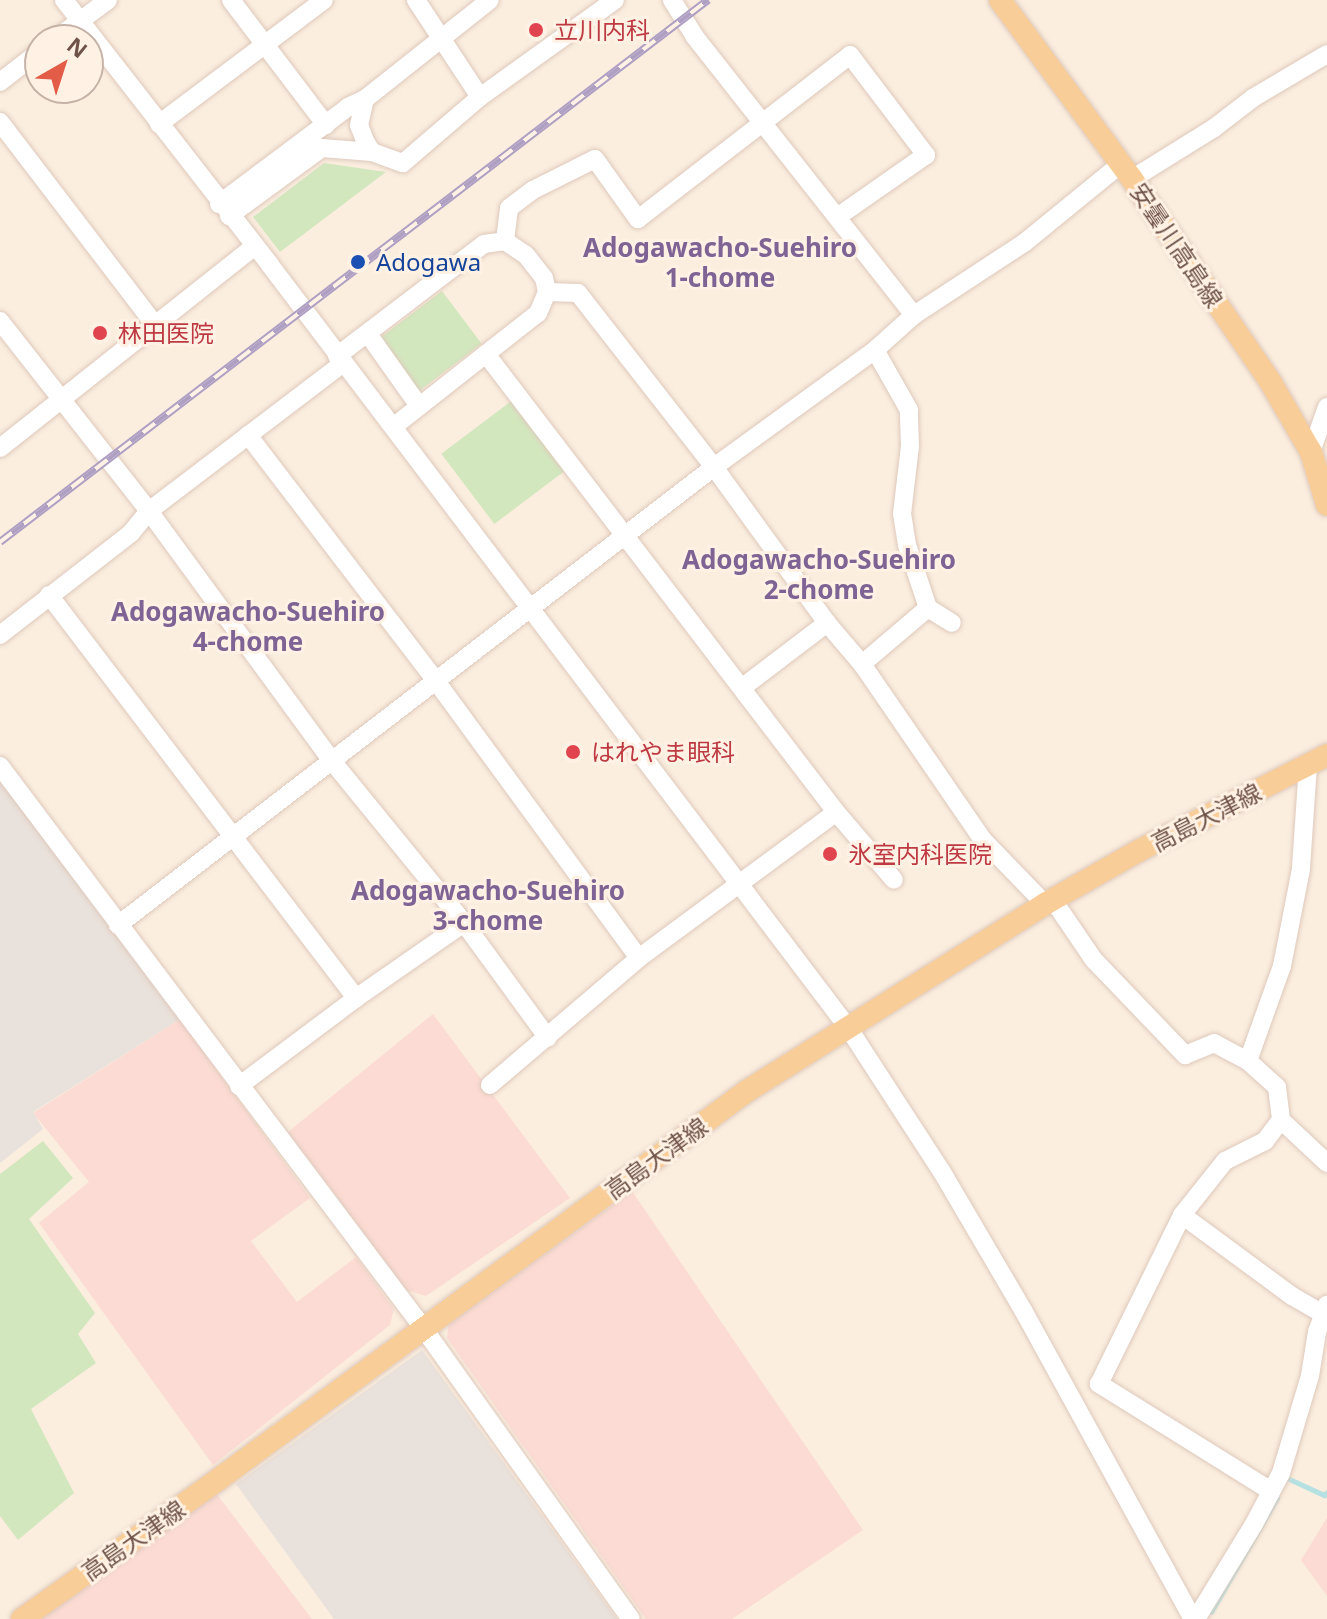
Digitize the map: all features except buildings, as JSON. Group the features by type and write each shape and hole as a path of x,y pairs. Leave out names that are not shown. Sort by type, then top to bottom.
{"main road":[{"name":"安曇川高島線","path":"1000,0 1126,172 1271,383 1311,452 1327,505"},
{"name":"高島大津線","path":"22,1619 747,1091 1049,902 1140,850 1317,760"}],"street":[{"path":"64,0 532,609 849,1029 942,1172 1023,1310 1194,1619"},
{"path":"75,24 108,0"},
{"path":"231,0 326,125"},
{"path":"159,124 324,0"},
{"path":"416,0 480,97"},
{"path":"224,210 326,125 365,99 490,0"},
{"path":"224,210 322,148 372,152 403,163 480,97 615,0"},
{"path":"672,0 695,37 914,315"},
{"path":"118,925 714,467 875,350 914,315 1126,172 1214,128 1253,98 1327,54"},
{"path":"505,241 509,208 533,190 595,159 638,219 764,125 770,116 850,55 926,155 837,217"},
{"path":"0,82 24,63"},
{"path":"365,99 359,125 372,152"},
{"path":"0,122 156,326"},
{"path":"0,635 131,533 149,511 484,244 505,241 526,255 544,278 547,292 538,313 393,427"},
{"path":"0,448 254,247"},
{"path":"547,292 578,293 714,467 827,623 862,664 983,840 1049,902 1094,960 1185,1055 1214,1043 1248,1061 1277,1087 1281,1120 1327,1163"},
{"path":"0,321 149,511 332,761 464,923 548,1038"},
{"path":"368,334 419,406"},
{"path":"875,350 909,410 910,446 902,514 907,545 928,608 952,623"},
{"path":"486,354 836,812 894,880"},
{"path":"1311,452 1327,407"},
{"path":"248,435 436,681 639,958"},
{"path":"49,595 356,998"},
{"path":"862,664 928,608"},
{"path":"743,687 827,623"},
{"path":"1248,1061 1280,974 1301,869 1317,760"},
{"path":"0,766 424,1329 631,1619"},
{"path":"490,1085 639,958 836,812"},
{"path":"239,1086 356,998 464,923"},
{"path":"1271,1491 1099,1384 1182,1215 1225,1161 1265,1141 1281,1120"},
{"path":"1182,1215 1292,1296 1325,1309 1310,1376 1281,1473 1194,1619"}],"shaded area":[{"path":"0,778 180,1019 33,1112 43,1129 0,1163"},
{"path":"433,1014 570,1198 426,1296 406,1290 288,1132"},
{"path":"180,1019 310,1198 251,1241 297,1302 356,1257 394,1309 390,1325 213,1465 39,1223 89,1182 33,1113"},
{"path":"632,1191 863,1530 732,1619 646,1619 447,1338 449,1323"},
{"path":"422,1350 617,1619 334,1619 236,1484"},
{"path":"216,1493 312,1619 39,1619"},
{"path":"1327,1518 1327,1596 1301,1560"}],"green space":[{"path":"324,163 386,172 280,252 253,217"},
{"path":"442,291 482,344 419,391 379,339"},
{"path":"514,399 567,469 494,524 441,454"},
{"path":"43,1141 73,1178 29,1219 95,1313 78,1334 96,1363 31,1409 74,1493 18,1540 0,1516 0,1174"}],"waterway":[{"path":"1287,1478 1324,1495 1327,1492"},
{"path":"1211,1612 1277,1498"}],"railway":[{"path":"0,542 708,0"}],"place":[{"name":"立川内科","path":"536,30"},
{"name":"Adogawa","path":"358,262"},
{"name":"林田医院","path":"100,333"},
{"name":"はれやま眼科","path":"573,752"},
{"name":"氷室内科医院","path":"830,854"}],"district":[{"name":"Adogawacho-Suehiro 1-chome","path":"720,263"},
{"name":"Adogawacho-Suehiro 2-chome","path":"819,575"},
{"name":"Adogawacho-Suehiro 4-chome","path":"248,627"},
{"name":"Adogawacho-Suehiro 3-chome","path":"488,906"}]}
